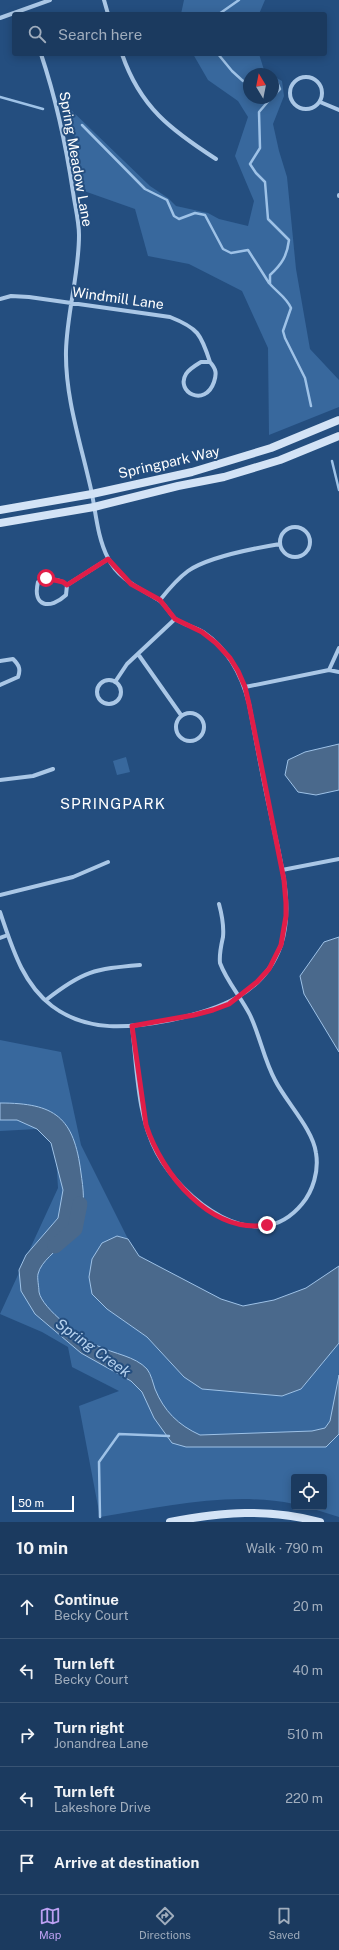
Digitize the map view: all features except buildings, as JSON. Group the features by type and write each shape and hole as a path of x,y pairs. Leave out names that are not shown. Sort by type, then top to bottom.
{"street":[{"path":"24,12 50,0"},
{"path":"104,0 107,12"},
{"path":"0,18 12,15"},
{"name":"Spring Meadow Lane","path":"42,56 53,89 62,129 79,234 77,269 70,303 66,353 70,398 94,507 108,559"},
{"path":"123,56 132,80 145,101 162,120 186,140 216,159"},
{"path":"302,77 315,79 322,90 320,102 310,110 297,107 290,97 292,84 302,77"},
{"path":"320,102 339,110"},
{"name":"Windmill Lane","path":"0,299 11,296 29,297 131,312 152,313 170,316 186,323 195,330 203,340 210,362 214,367 216,374 211,390 205,395 198,396 190,394 185,388 184,380 186,373 201,362 210,362"},
{"name":"Springpark Way","path":"0,510 92,494 192,472 236,460 294,440 339,420"},
{"name":"Springpark Way","path":"0,523 94,507 178,486 224,477 280,460 339,436"},
{"path":"297,527 303,529 308,534 310,540 309,547 306,552 300,556 293,557 282,550 280,544 281,537 284,532 290,528 297,527"},
{"path":"160,600 173,584 188,571 199,565 250,550 280,544"},
{"path":"0,912 25,975 46,1000 62,1012 88,1024 104,1027 132,1026 199,1014 229,1004 257,982 269,969 281,945 286,916 282,870 245,687 230,658 216,643 202,632 175,619 160,600 131,584 108,559 67,585"},
{"path":"46,578 63,582 67,585 66,595 54,605 45,605 37,596 38,582 46,578"},
{"path":"115,682 127,664 175,619"},
{"path":"328,670 339,648"},
{"path":"138,654 181,715"},
{"path":"0,661 13,660 19,665 20,671 18,677 0,685"},
{"path":"245,687 328,670 339,672"},
{"path":"104,682 115,682 119,685 121,695 114,703 104,703 98,695 98,690 104,682"},
{"path":"193,712 203,719 204,730 197,739 185,740 177,732 178,720 181,715 193,712"},
{"path":"0,780 33,776 52,769"},
{"path":"282,870 339,859"},
{"path":"0,895 73,878 108,862"},
{"path":"132,1026 146,1125 150,1138 162,1161 185,1190 208,1210 245,1226 267,1225 287,1218 297,1211 306,1200 314,1181 316,1153 309,1135 274,1079 257,1030 220,963 219,953 223,922 219,904"},
{"path":"0,938 8,935"},
{"path":"46,1000 73,980 92,971 140,965"},
{"path":"171,1522 239,1512 275,1513 320,1522"}],"shaded area":[{"path":"184,0 265,0 260,12 181,12"},
{"path":"194,56 260,56 263,68 243,68 243,104 279,104 279,79 282,81 284,96 273,124 287,177 296,269 310,349 339,380 339,407 269,435 268,348 242,291 189,264 148,256 135,209 84,191 70,109 150,186 168,198 176,206 208,213 219,219 248,226 254,201 235,156 248,117 238,101 208,80"},
{"path":"126,757 130,772 117,775 113,761"},
{"path":"0,1040 61,1052 81,1145 128,1239 117,1236 107,1309 147,1337 184,1377 282,1396 301,1389 339,1343 339,1517 317,1510 327,1510 327,1474 291,1474 291,1504 270,1500 221,1500 173,1505 100,1517 79,1406 119,1391 72,1367 68,1347 42,1332 0,1314 58,1188 56,1156 51,1143 37,1129 0,1131"}],"water":[{"path":"339,744 339,790 316,795 298,792 285,775 288,760 305,752"},
{"path":"339,937 339,1052 304,994 300,976 324,942"},
{"path":"0,1103 35,1106 48,1110 67,1126 78,1154 83,1190 83,1207 79,1218 67,1238 40,1269 38,1276 39,1292 47,1307 64,1323 91,1342 104,1349 137,1361 147,1369 155,1389 167,1411 178,1422 200,1435 312,1431 325,1428 330,1421 339,1375 339,1434 326,1447 186,1447 172,1443 154,1418 142,1392 131,1381 81,1353 35,1314 21,1291 19,1270 26,1255 58,1218 63,1190 51,1143 37,1129 17,1120 0,1120"},
{"path":"117,1236 128,1239 139,1256 221,1299 243,1306 274,1300 306,1288 339,1266 339,1343 301,1389 282,1396 202,1389 184,1377 147,1337 107,1309 92,1294 89,1277 92,1259 102,1243"}],"waterway":[{"path":"222,12 239,0"},
{"path":"220,56 232,71 243,81"},
{"path":"0,97 43,109"},
{"path":"266,104 259,112 260,148 250,164 265,182 268,219 289,240 287,251 283,259 270,275 270,284 284,298 291,308 283,331 305,378 311,406"},
{"path":"82,125 145,189 167,200 174,216 179,219 195,213 205,215 223,249 231,253 248,250 269,283"},
{"path":"332,461 339,490"},
{"name":"Spring Creek","path":"55,1246 75,1229 80,1204"},
{"path":"100,1517 99,1462 119,1434 169,1436"}],"district":[{"name":"SPRINGPARK","path":"113,804"}],"route":[{"path":"46,578 63,582 67,585 108,559 120,574 131,584 160,600 175,619 202,632 216,643 230,658 245,687 284,880 286,916 281,945 276,958 264,976 229,1004 199,1014 162,1022 132,1026 146,1125 156,1152 162,1161 185,1190 208,1210 245,1226 267,1225"}]}
